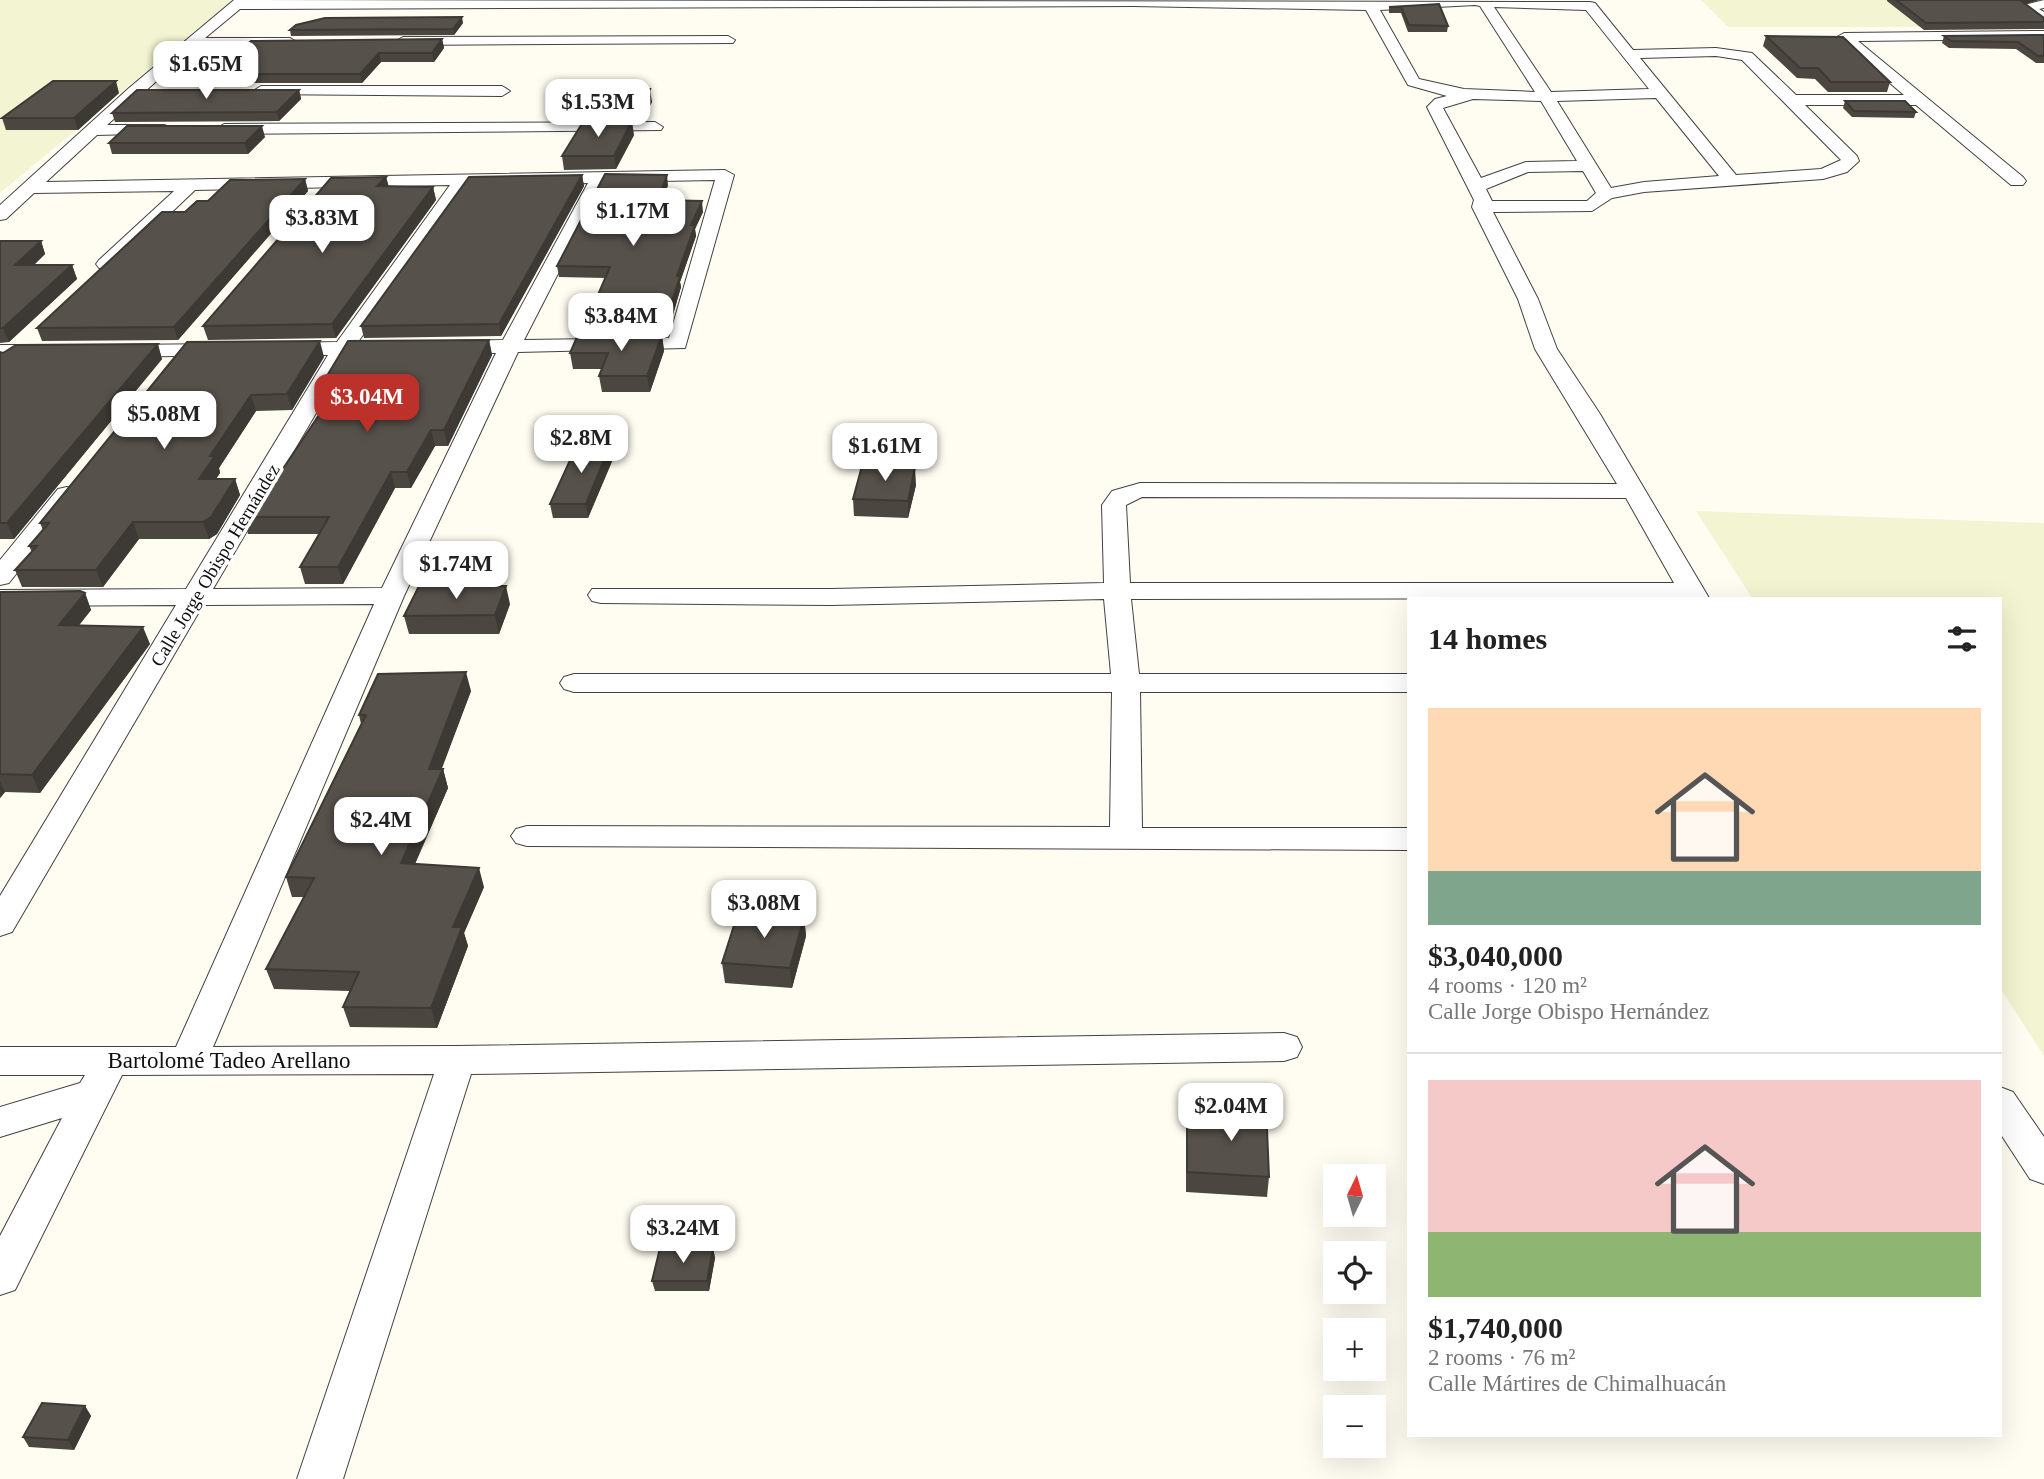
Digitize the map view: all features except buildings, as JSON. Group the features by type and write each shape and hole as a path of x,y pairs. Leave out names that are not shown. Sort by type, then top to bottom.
{"street":[{"path":"0,215 135,91 239,3 1302,1 1371,6 1485,2 1590,6 1632,54 1731,180"},
{"path":"1485,2 1486,8 1545,95 1606,194"},
{"path":"2044,4 2027,6 2044,19"},
{"path":"1371,6 1413,82 1426,88 1471,95 1663,93"},
{"path":"2017,181 1844,37 2044,35"},
{"path":"384,41 728,40"},
{"path":"192,43 302,42"},
{"path":"1479,196 1592,206 1606,194 1731,180 1823,174 1850,161 1794,100 1747,57 1716,52 1632,54"},
{"path":"135,91 162,91"},
{"path":"244,91 502,91"},
{"path":"1471,95 1441,102 1435,107 1528,299 1546,349 1589,414 1694,595"},
{"path":"1794,100 1919,100"},
{"path":"202,130 654,127"},
{"path":"93,130 175,130"},
{"path":"1479,196 1526,167 1588,166"},
{"path":"30,188 725,175 678,344 427,347"},
{"path":"189,1059 391,596 510,346 600,176"},
{"name":"Calle Jorge Obispo Hernández","path":"0,924 198,596 343,348 464,179"},
{"path":"310,204 328,183"},
{"path":"92,277 190,185"},
{"path":"167,372 202,329"},
{"path":"5,356 33,333"},
{"path":"264,349 399,348"},
{"path":"106,351 237,349"},
{"path":"5,356 66,351"},
{"path":"0,577 79,480"},
{"path":"1126,838 1126,683 1117,592 1114,505 1121,496 1140,490 1632,491"},
{"path":"601,595 831,597 1117,592 1694,595"},
{"path":"0,598 391,596"},
{"path":"574,683 1407,683"},
{"path":"527,836 1407,839"},
{"name":"Bartolomé Tadeo Arellano","path":"0,1061 457,1060 1284,1047"},
{"path":"0,1277 111,1060"},
{"path":"320,1479 457,1060"},
{"path":"0,1122 94,1094"},
{"path":"2002,1104 2044,1168"}],"green space":[{"path":"0,0 232,0 0,193"},
{"path":"1701,0 1903,0 1942,27 1728,27"},
{"path":"1696,511 2044,523 2044,1056 2002,991 2002,597 1751,597"}]}
